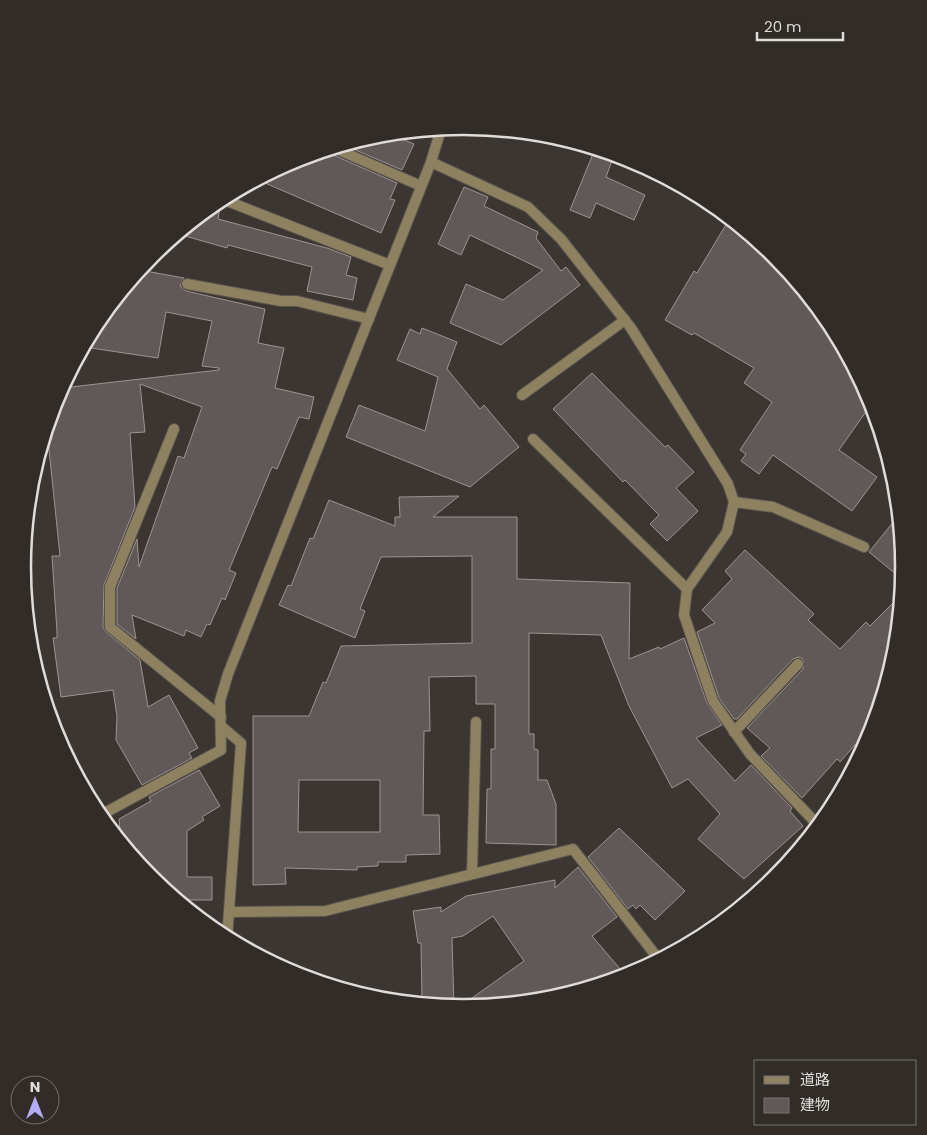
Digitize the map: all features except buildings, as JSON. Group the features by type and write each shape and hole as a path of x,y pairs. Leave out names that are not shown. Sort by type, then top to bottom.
{"street":[{"path":"107,812 221,750 220,701 228,674 431,162 439,136"},
{"path":"344,152 421,186"},
{"path":"431,162 528,207 561,239 625,320 728,484 734,502 726,532 687,589 684,614 713,701 750,754 814,821"},
{"path":"231,203 390,265"},
{"path":"187,284 281,301 297,301 369,319"},
{"path":"522,395 625,320"},
{"path":"174,429 110,587 110,627 221,722 241,743 228,930"},
{"path":"533,439 687,589"},
{"path":"734,502 772,507 864,546"},
{"path":"734,732 798,664"},
{"path":"472,874 476,722"},
{"path":"229,912 325,911 573,849 656,954"}]}
